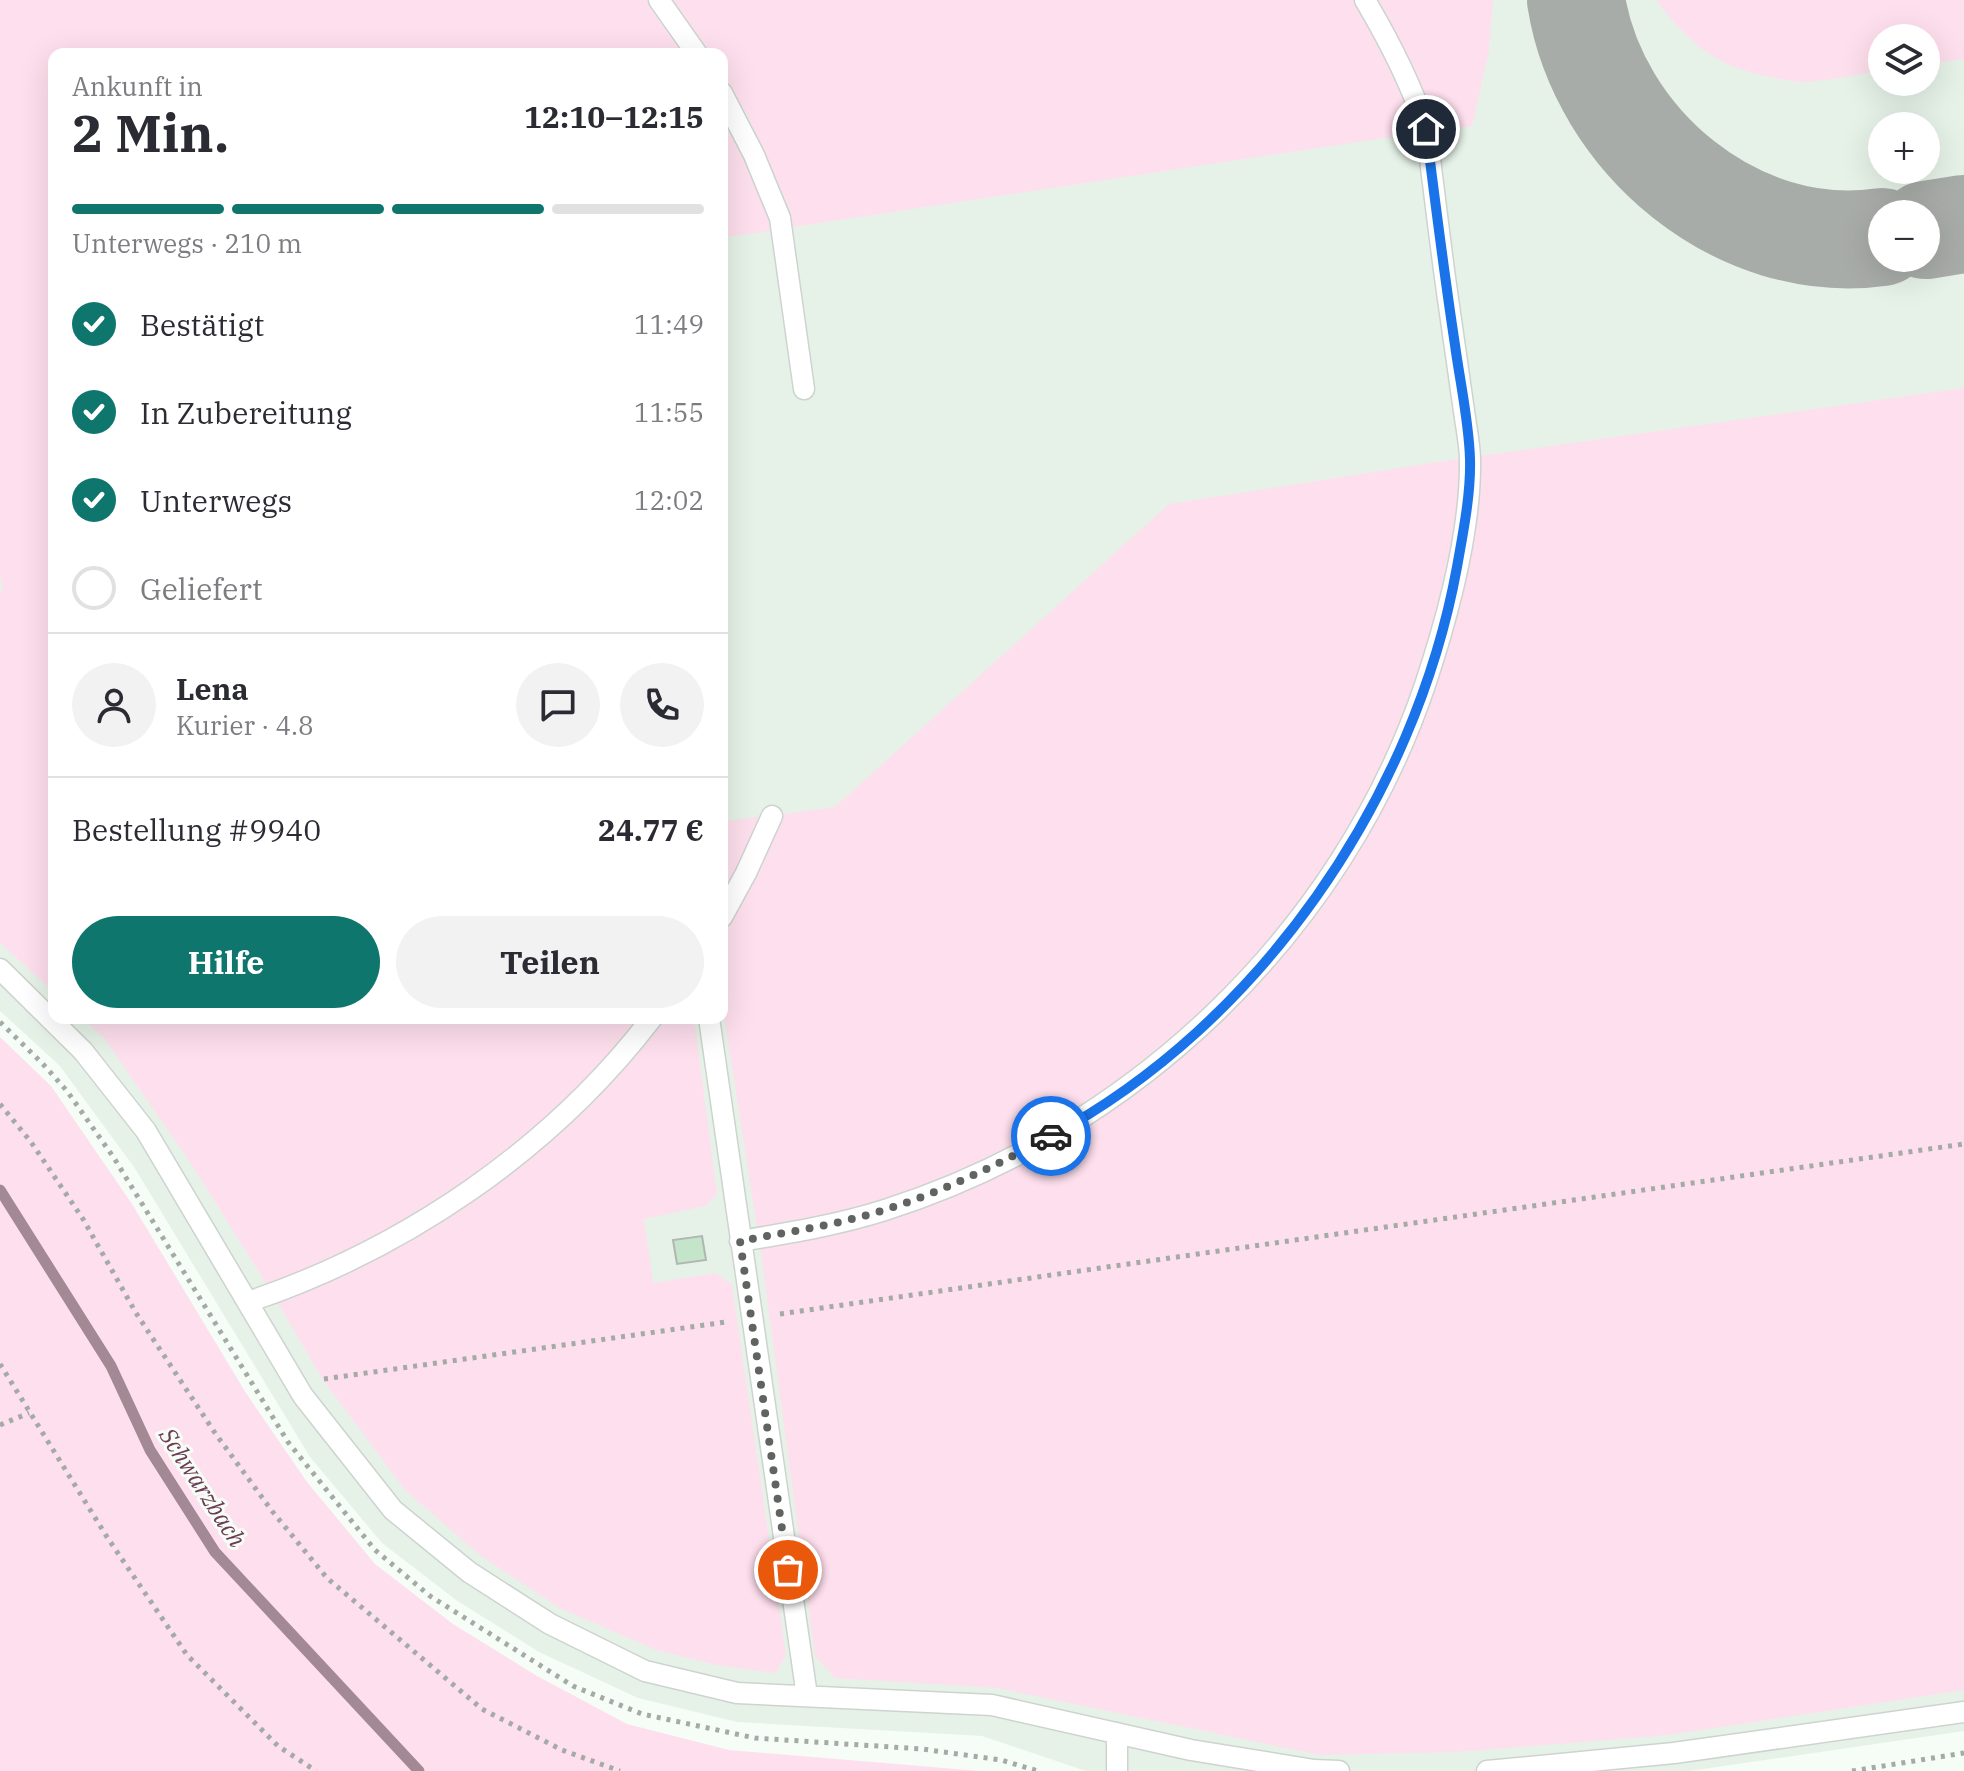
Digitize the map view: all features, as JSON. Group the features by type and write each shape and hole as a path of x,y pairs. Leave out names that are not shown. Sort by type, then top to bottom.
{"lane":[{"path":"659,0 693,48"},
{"path":"740,1241 823,1226 884,1210 944,1189 1058,1133 1111,1099 1162,1061 1210,1019 1284,938 1331,876 1393,766 1417,709 1445,619 1464,527 1470,459 1426,129 1399,66 1365,0"},
{"path":"728,105 754,155 780,218 804,389"},
{"path":"728,906 772,816"},
{"path":"0,969 48,1016"},
{"path":"56,1024 83,1051 146,1131 303,1396 393,1510 469,1572 550,1624 645,1671 737,1693 992,1705 1191,1750 1314,1770 1339,1771"},
{"path":"248,1302 335,1268 447,1206 500,1169 550,1127 596,1083 647,1024"},
{"path":"710,1024 807,1696"},
{"path":"1487,1771 1674,1753 1964,1712"},
{"path":"1117,1733 1117,1771"}],"path":[{"path":"0,1022 67,1091 114,1158 288,1442 375,1550 430,1596 573,1686 642,1714 755,1738 922,1749 1001,1760 1038,1771"},
{"path":"0,1104 31,1142 83,1219 136,1313 215,1433 272,1511 327,1578 482,1709 562,1750 620,1771"},
{"path":"323,1380 1964,1144"},
{"path":"0,1364 107,1537 187,1655 278,1746 316,1771"},
{"path":"0,1425 29,1413"},
{"path":"1852,1771 1964,1753"}],"shaded area":[{"path":"0,0 1964,0 1964,1731 1690,1771 1086,1771 982,1736 737,1722 638,1698 539,1652 456,1600 382,1543 310,1457 134,1167 59,1065 0,1011"},
{"path":"0,0 655,0 689,48 48,48 48,987 0,943 0,591 3,590 0,574"},
{"path":"672,0 1357,0 1387,53 1417,133 793,227 748,116 728,84 728,48 705,48"},
{"path":"1375,0 1493,0 1489,50 1472,126 1436,131 1402,46"},
{"path":"1656,0 1964,0 1964,59 1940,62 1940,24 1868,24 1868,73 1808,82 1792,81 1730,65 1703,49 1679,28"},
{"path":"728,118 775,230 728,237"},
{"path":"1964,388 1964,1690 1669,1735 1457,1752 1320,1755 997,1688 835,1678 815,1656 760,1246 1018,1165 1142,1086 1200,1038 1253,986 1301,930 1343,870 1381,807 1412,740 1439,671 1460,599 1471,546 1480,456"},
{"path":"1463,458 1458,524 1446,594 1393,754 1323,878 1213,1010 1097,1104 926,1189 830,1215 757,1227 725,1024 728,1024 728,921 783,814 835,807 1169,504"},
{"path":"764,816 728,890 728,821"},
{"path":"89,1024 641,1024 502,1162 428,1210 348,1253 267,1285 192,1165 104,1038"},
{"path":"662,1024 695,1024 717,1194 705,1206 644,1219 653,1283 716,1273 732,1285 786,1655 776,1673 716,1665 656,1650 560,1608 481,1556 405,1490 323,1380 276,1300 437,1223 508,1175 582,1114"},
{"path":"0,1037 51,1086 132,1204 246,1393 307,1482 375,1564 453,1624 537,1676 627,1724 729,1750 980,1771 0,1771"}],"building":[{"path":"702,1236 706,1260 677,1264 673,1240"}],"waterway":[{"name":"Schwarzbach","path":"0,1190 111,1366 150,1450 215,1552 419,1771"}],"taxiway":[{"path":"1576,0 1590,51 1613,99 1644,142 1683,179 1727,208 1776,229 1828,239 1868,238"},
{"path":"1940,228 1964,224"}],"way so far":[{"path":"788,1570 740,1241 823,1226 884,1210 944,1189 1002,1163 1051,1136"}],"route":[{"path":"1051,1136 1111,1099 1162,1061 1210,1019 1254,974 1331,876 1393,766 1417,709 1453,589 1464,527 1470,459 1426,129"}]}
